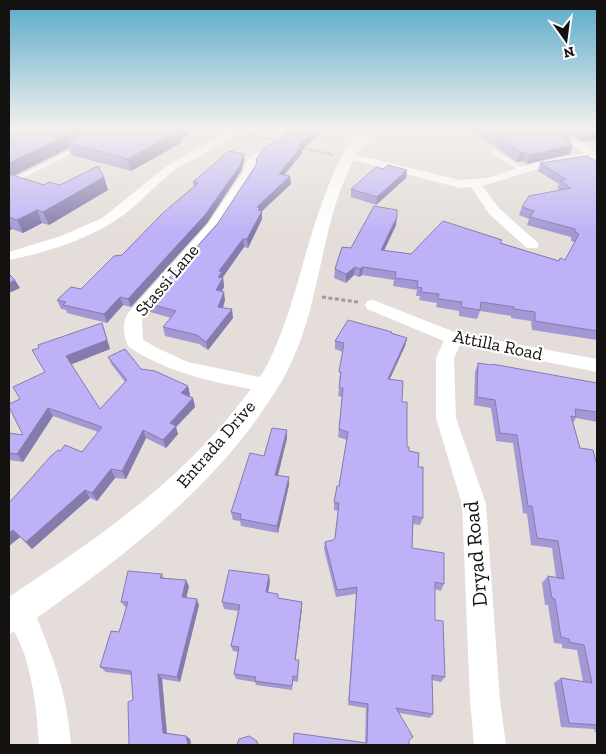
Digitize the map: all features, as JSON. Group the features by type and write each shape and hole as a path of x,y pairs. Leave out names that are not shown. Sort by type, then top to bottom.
{"street":[{"path":"9,256 66,240 88,231 118,212 170,169 183,162"},
{"name":"Stassi Lane","path":"252,162 249,172 213,227 134,317 133,330 135,343 153,356 186,369 267,385"},
{"name":"Entrada Drive","path":"14,614 92,560 167,500 230,434 267,385 281,362 292,332 339,162"},
{"path":"370,162 460,184 475,185 523,170 564,162"},
{"path":"475,185 495,212 532,245"},
{"name":"Attilla Road","path":"373,304 454,338 597,365"},
{"name":"Dryad Road","path":"454,338 445,358 446,418 474,504 485,700 490,745"},
{"path":"14,614 39,656 52,710 55,745"}],"lane":[{"path":"9,183 50,162"},
{"path":"510,162 523,170"}],"path":[{"path":"320,297 346,301"}],"building":[{"path":"216,162 242,162 205,215 128,299 120,297 104,314 63,305 66,302 57,300 71,287 81,289 114,256 122,255 163,213 198,183 193,182"},
{"path":"256,162 289,162 279,174 290,176 257,207 260,208 258,210 262,211 247,239 243,239 219,271 222,272 218,277 223,278 216,290 224,292 218,307 232,309 206,342 197,335 163,327 176,311 147,303 218,223"},
{"path":"597,162 597,331 535,321 535,312 514,309 514,307 481,302 480,310 461,307 462,302 438,299 439,294 421,292 422,288 417,287 418,281 395,278 396,272 355,267 346,274 335,269 342,247 351,248 374,206 397,210 397,217 381,250 411,254 443,221 502,240 500,243 559,261 560,258 565,260 579,234 575,232 575,229 530,217 534,211 522,207 529,196 571,188 560,181 566,179 540,163"},
{"path":"388,165 407,170 377,197 351,189 376,167 383,169"},
{"path":"98,166 104,177 43,212 37,210 17,220 9,217 9,174 44,185 49,182 60,185"},
{"path":"9,274 15,280 9,283"},
{"path":"348,320 407,338 388,379 403,381 402,402 407,402 407,447 409,447 409,451 419,453 418,467 423,467 423,518 413,516 412,548 444,553 444,584 435,582 435,620 443,621 445,677 432,675 433,714 396,708 413,737 409,740 409,745 293,745 294,733 367,743 368,704 349,701 357,587 337,590 325,542 335,538 339,503 334,502 337,486 339,486 348,432 339,429 343,388 339,388 341,372 339,372 344,343 335,341"},
{"path":"102,323 107,340 66,356 100,409 127,380 108,357 125,349 141,369 155,371 188,386 181,393 193,398 170,423 176,426 163,440 143,430 122,471 111,469 92,493 85,490 26,542 13,530 9,533 9,503 58,450 60,451 65,445 82,452 102,427 48,408 17,454 9,453 9,433 23,435 9,407 9,404 20,399 13,387 45,372 32,350 39,348 38,345"},
{"path":"478,363 597,383 597,412 575,409 576,417 571,416 580,448 593,450 597,465 597,725 569,723 561,678 592,683 584,645 569,642 569,639 561,637 555,599 552,598 548,576 564,579 558,541 537,538 532,506 528,506 517,435 500,433 495,400 477,397"},
{"path":"272,428 287,430 275,475 289,477 277,526 240,519 241,514 231,512 250,453 264,456"},
{"path":"229,570 269,575 266,592 278,594 278,598 302,602 295,660 299,660 297,677 293,676 292,686 255,681 256,677 234,674 239,647 231,646 240,605 222,602"},
{"path":"128,571 162,574 160,578 186,580 182,597 197,599 177,677 158,674 163,733 186,736 188,745 129,745 128,702 133,700 131,671 100,667 111,631 119,632 128,602 121,602"},
{"path":"249,736 257,741 258,745 237,745 239,739"}]}
